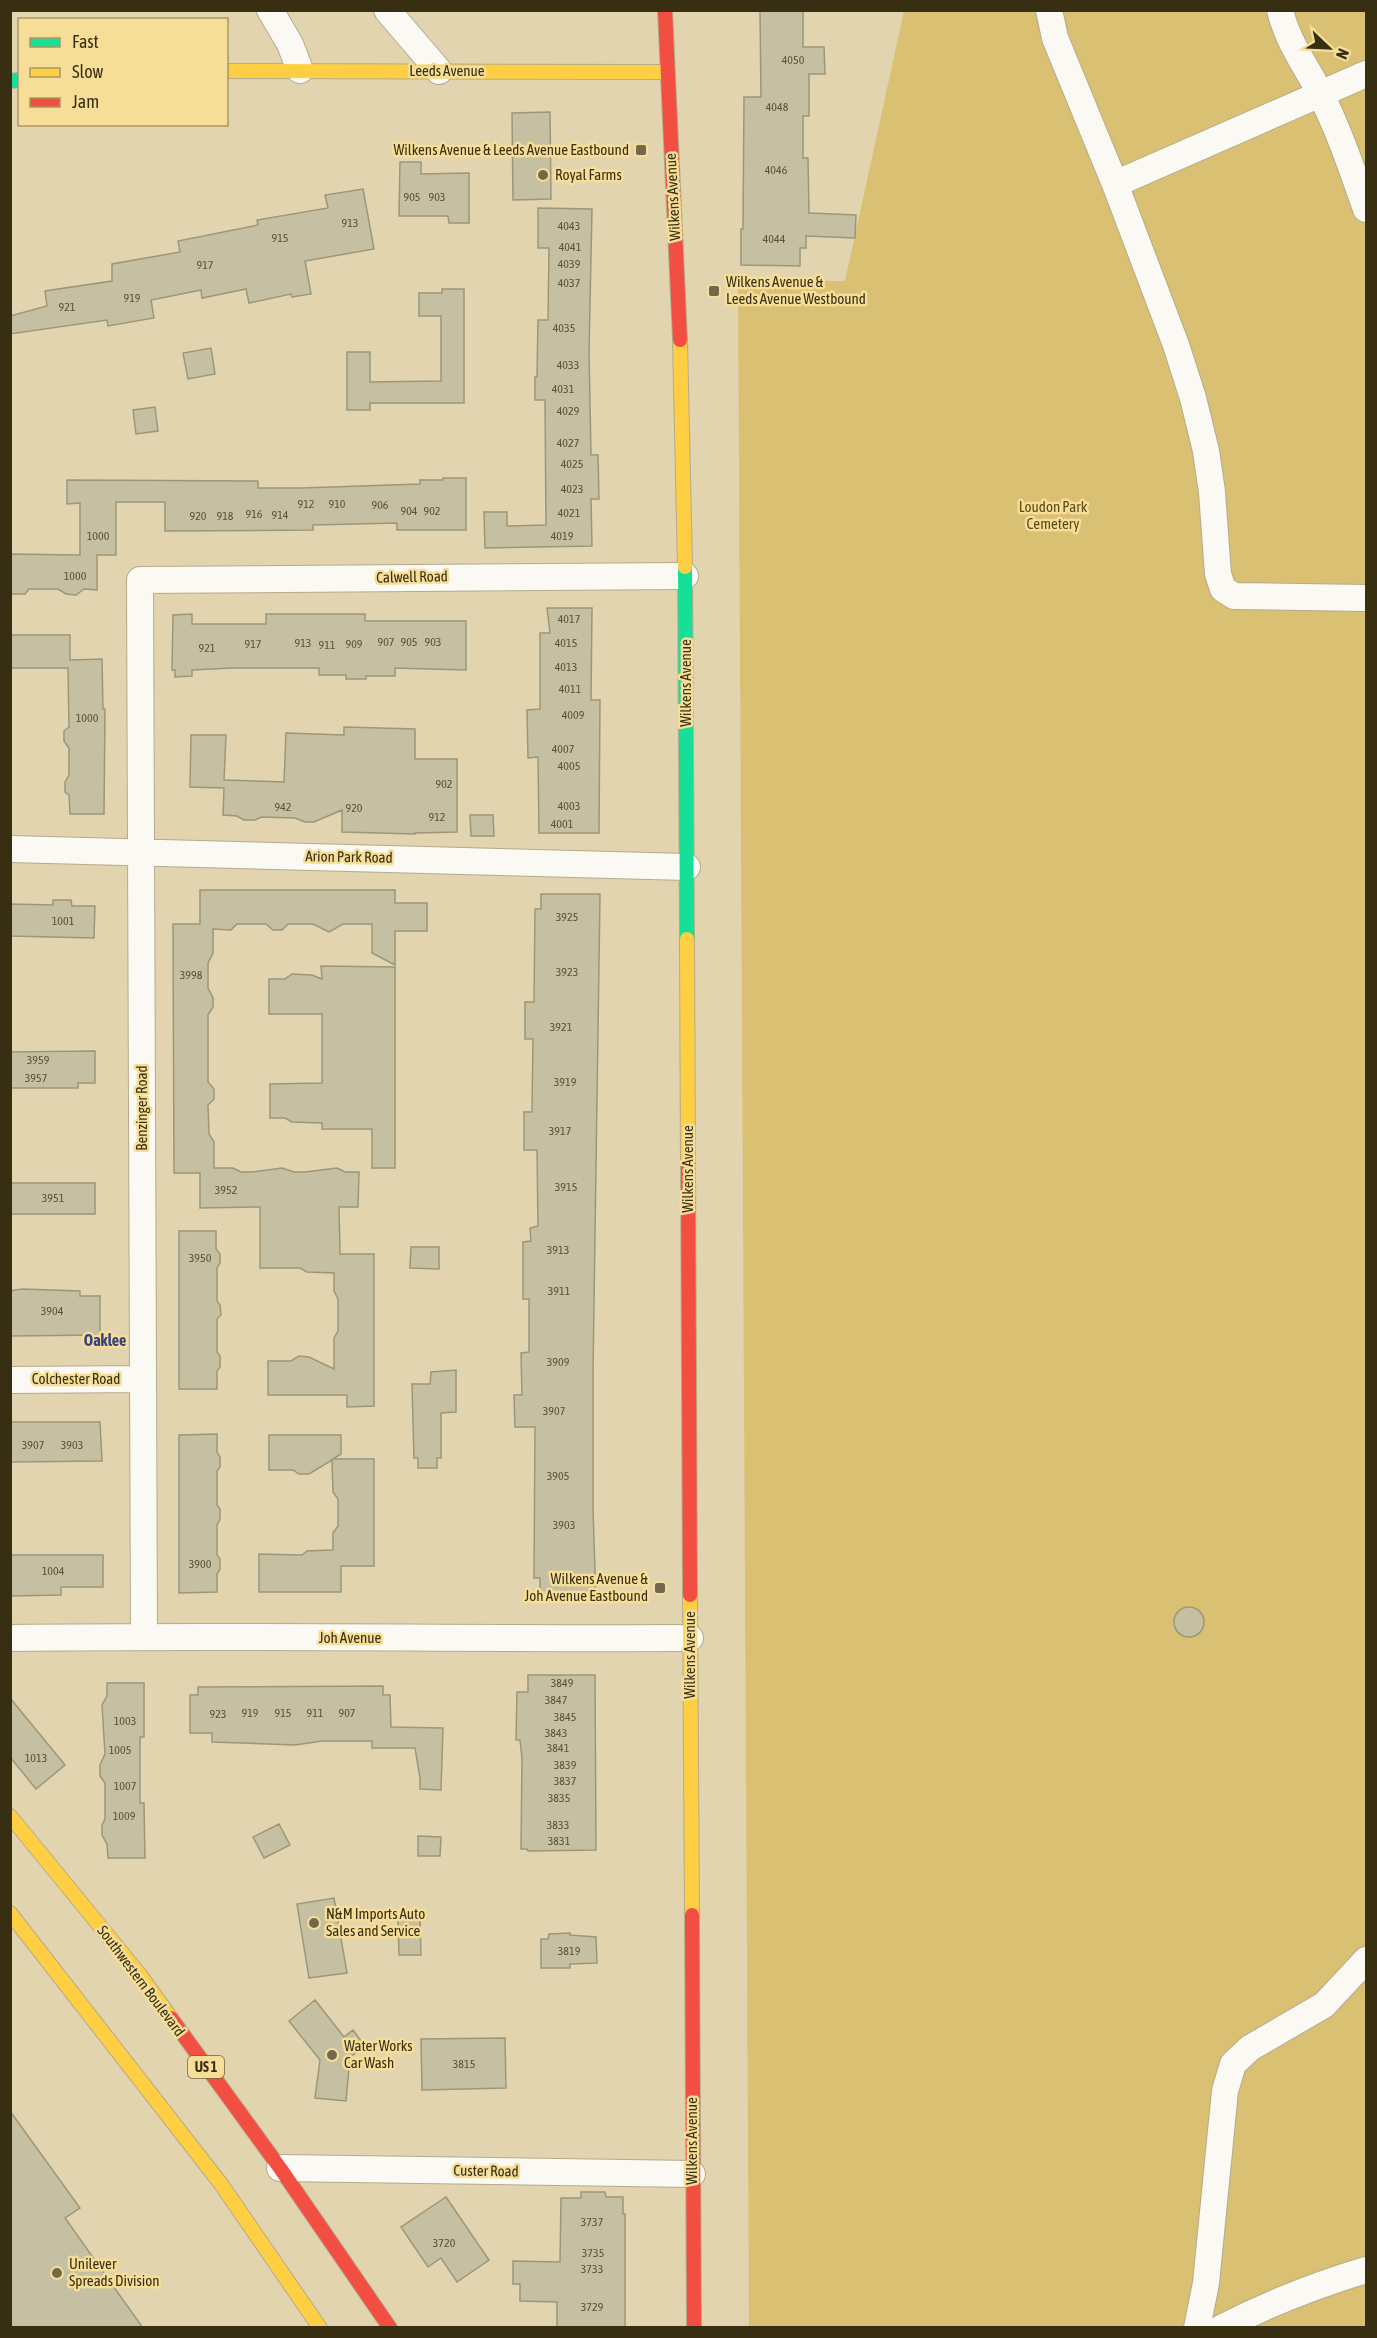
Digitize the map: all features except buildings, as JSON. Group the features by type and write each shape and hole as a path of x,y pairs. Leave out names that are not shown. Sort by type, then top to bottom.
{"main road":[{"name":"Wilkens Avenue","path":"665,10 680,350 685,576 694,2328"},
{"name":"Leeds Avenue","path":"228,71 667,72"},
{"name":"Southwestern Boulevard","path":"10,1816 140,1976 280,2168 390,2328"},
{"path":"10,1913 221,2184 320,2328"}],"street":[{"path":"270,10 290,44 300,70"},
{"path":"387,10 439,71"},
{"path":"1049,10 1055,38 1115,184 1176,345 1193,398 1206,451 1212,492 1218,574 1223,589 1234,596 1366,598"},
{"path":"1280,10 1282,21 1299,56 1321,94 1345,150 1366,209"},
{"path":"1115,184 1366,74"},
{"name":"Calwell Road","path":"140,580 685,576"},
{"name":"Benzinger Road","path":"140,580 144,1636"},
{"name":"Arion Park Road","path":"10,849 687,867"},
{"name":"Colchester Road","path":"10,1380 142,1379"},
{"name":"Joh Avenue","path":"10,1638 144,1636 440,1639 690,1638"},
{"path":"1197,2328 1206,2283 1225,2091 1233,2064 1250,2048 1324,2005 1366,1960"},
{"name":"Custer Road","path":"280,2168 692,2174"},
{"path":"1221,2328 1259,2308 1315,2286 1366,2270"}],"green space":[{"name":"Loudon Park Cemetery","path":"904,11 1366,11 1366,2327 749,2327 738,282 845,281"}],"traffic: fast":[{"path":"10,81 18,80"},
{"path":"685,567 687,939"}],"traffic: slow":[{"path":"228,71 667,72"},
{"path":"680,340 685,567"},
{"path":"687,939 688,1165"},
{"path":"690,1595 692,1915"},
{"path":"10,1816 140,1975 171,2018"},
{"path":"10,1913 221,2184 320,2328"}],"traffic: jam":[{"path":"665,10 680,340"},
{"path":"688,1165 690,1595"},
{"path":"692,1915 694,2328"},
{"path":"171,2018 280,2168 390,2328"}],"place":[{"name":"Wilkens Avenue & Leeds Avenue Eastbound","path":"641,150"},
{"name":"Royal Farms","path":"543,175"},
{"name":"Wilkens Avenue & Leeds Avenue Westbound","path":"714,291"},
{"name":"Wilkens Avenue & Joh Avenue Eastbound","path":"660,1588"},
{"name":"N&M Imports Auto Sales and Service","path":"314,1923"},
{"name":"Water Works Car Wash","path":"332,2055"},
{"name":"Unilever Spreads Division","path":"57,2273"}],"district":[{"name":"Oaklee","path":"105,1340"}]}
